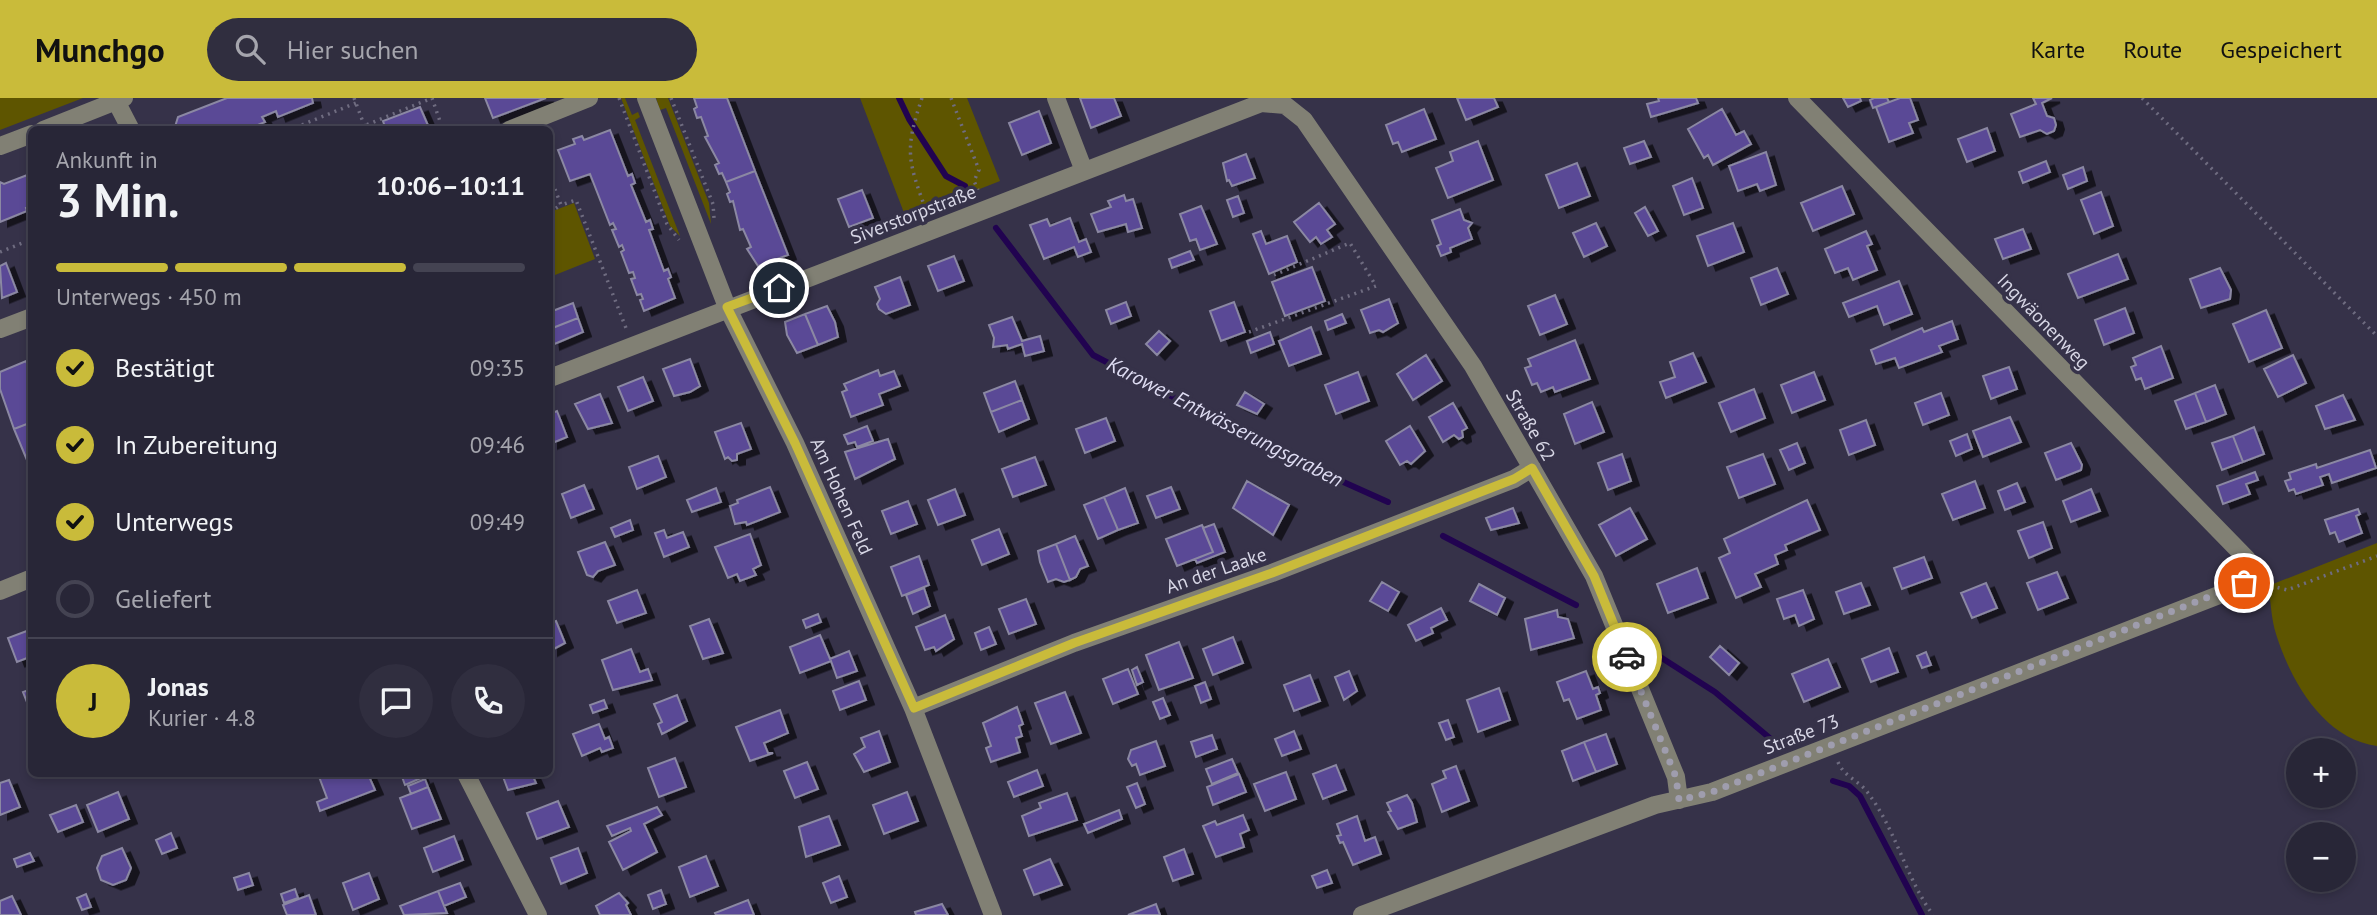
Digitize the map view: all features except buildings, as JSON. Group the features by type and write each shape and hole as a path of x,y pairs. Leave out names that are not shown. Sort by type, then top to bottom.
{"street":[{"path":"519,126 589,98"},
{"name":"Am Hohen Feld","path":"646,98 727,307 795,443 914,708 993,915"},
{"path":"1056,98 1084,171"},
{"name":"Ingwäonenweg","path":"1797,98 2248,559 2249,578"},
{"path":"53,126 120,100 130,126"},
{"name":"Siverstorpstraße","path":"553,377 727,307 1261,103 1287,102"},
{"name":"Straße 62","path":"1287,102 1304,120 1473,366 1594,576 1676,777 1679,800"},
{"path":"0,146 28,136"},
{"path":"0,329 28,320"},
{"name":"An der Laake","path":"914,708 1062,648 1323,553 1514,479 1532,468"},
{"name":"Straße 73","path":"1362,915 1508,858 1679,800 1712,792 2237,588 2249,578"},
{"path":"0,591 28,580"},
{"path":"468,777 538,915"}],"path":[{"path":"367,126 432,98 442,126"},
{"path":"618,98 667,225 685,247"},
{"path":"671,98 713,204 716,231"},
{"path":"922,98 909,138 912,175 927,212"},
{"path":"951,98 979,170 974,181 978,190"},
{"path":"2142,98 2377,336"},
{"path":"298,126 355,100 365,126"},
{"path":"553,184 561,205"},
{"path":"553,210 576,200 627,330"},
{"path":"0,252 24,242"},
{"path":"1249,331 1376,286 1350,243 1274,275"},
{"path":"2249,578 2287,590 2377,556"},
{"path":"1832,745 1841,771 1862,784 1879,807 1905,866 1933,915"}],"shaded area":[{"path":"0,98 83,98 0,130"},
{"path":"621,98 625,98 632,115 638,112 640,117 635,120 680,236 670,226"},
{"path":"656,98 668,98 709,203 711,224 666,108 660,110"},
{"path":"860,98 967,98 1000,181 906,218"},
{"path":"574,203 595,259 553,276 553,211"},
{"path":"2377,543 2377,746 2358,741 2341,732 2312,705 2301,689 2276,634 2268,586"}],"waterway":[{"name":"Karower Entwässerungsgraben","path":"899,98 909,119 946,176 965,186"},
{"name":"Karower Entwässerungsgraben","path":"996,228 1093,355 1292,459 1388,502"},
{"name":"Karower Entwässerungsgraben","path":"1443,536 1576,605"},
{"name":"Karower Entwässerungsgraben","path":"1643,646 1715,692 1778,745"},
{"name":"Karower Entwässerungsgraben","path":"1833,781 1849,786 1860,796 1922,915"}],"way so far":[{"path":"1627,657 1676,777 1679,800 1712,792 2244,583"}],"route":[{"path":"779,288 727,307 795,443 914,708 1074,643 1272,573 1514,479 1532,468 1594,576 1627,657"}]}
